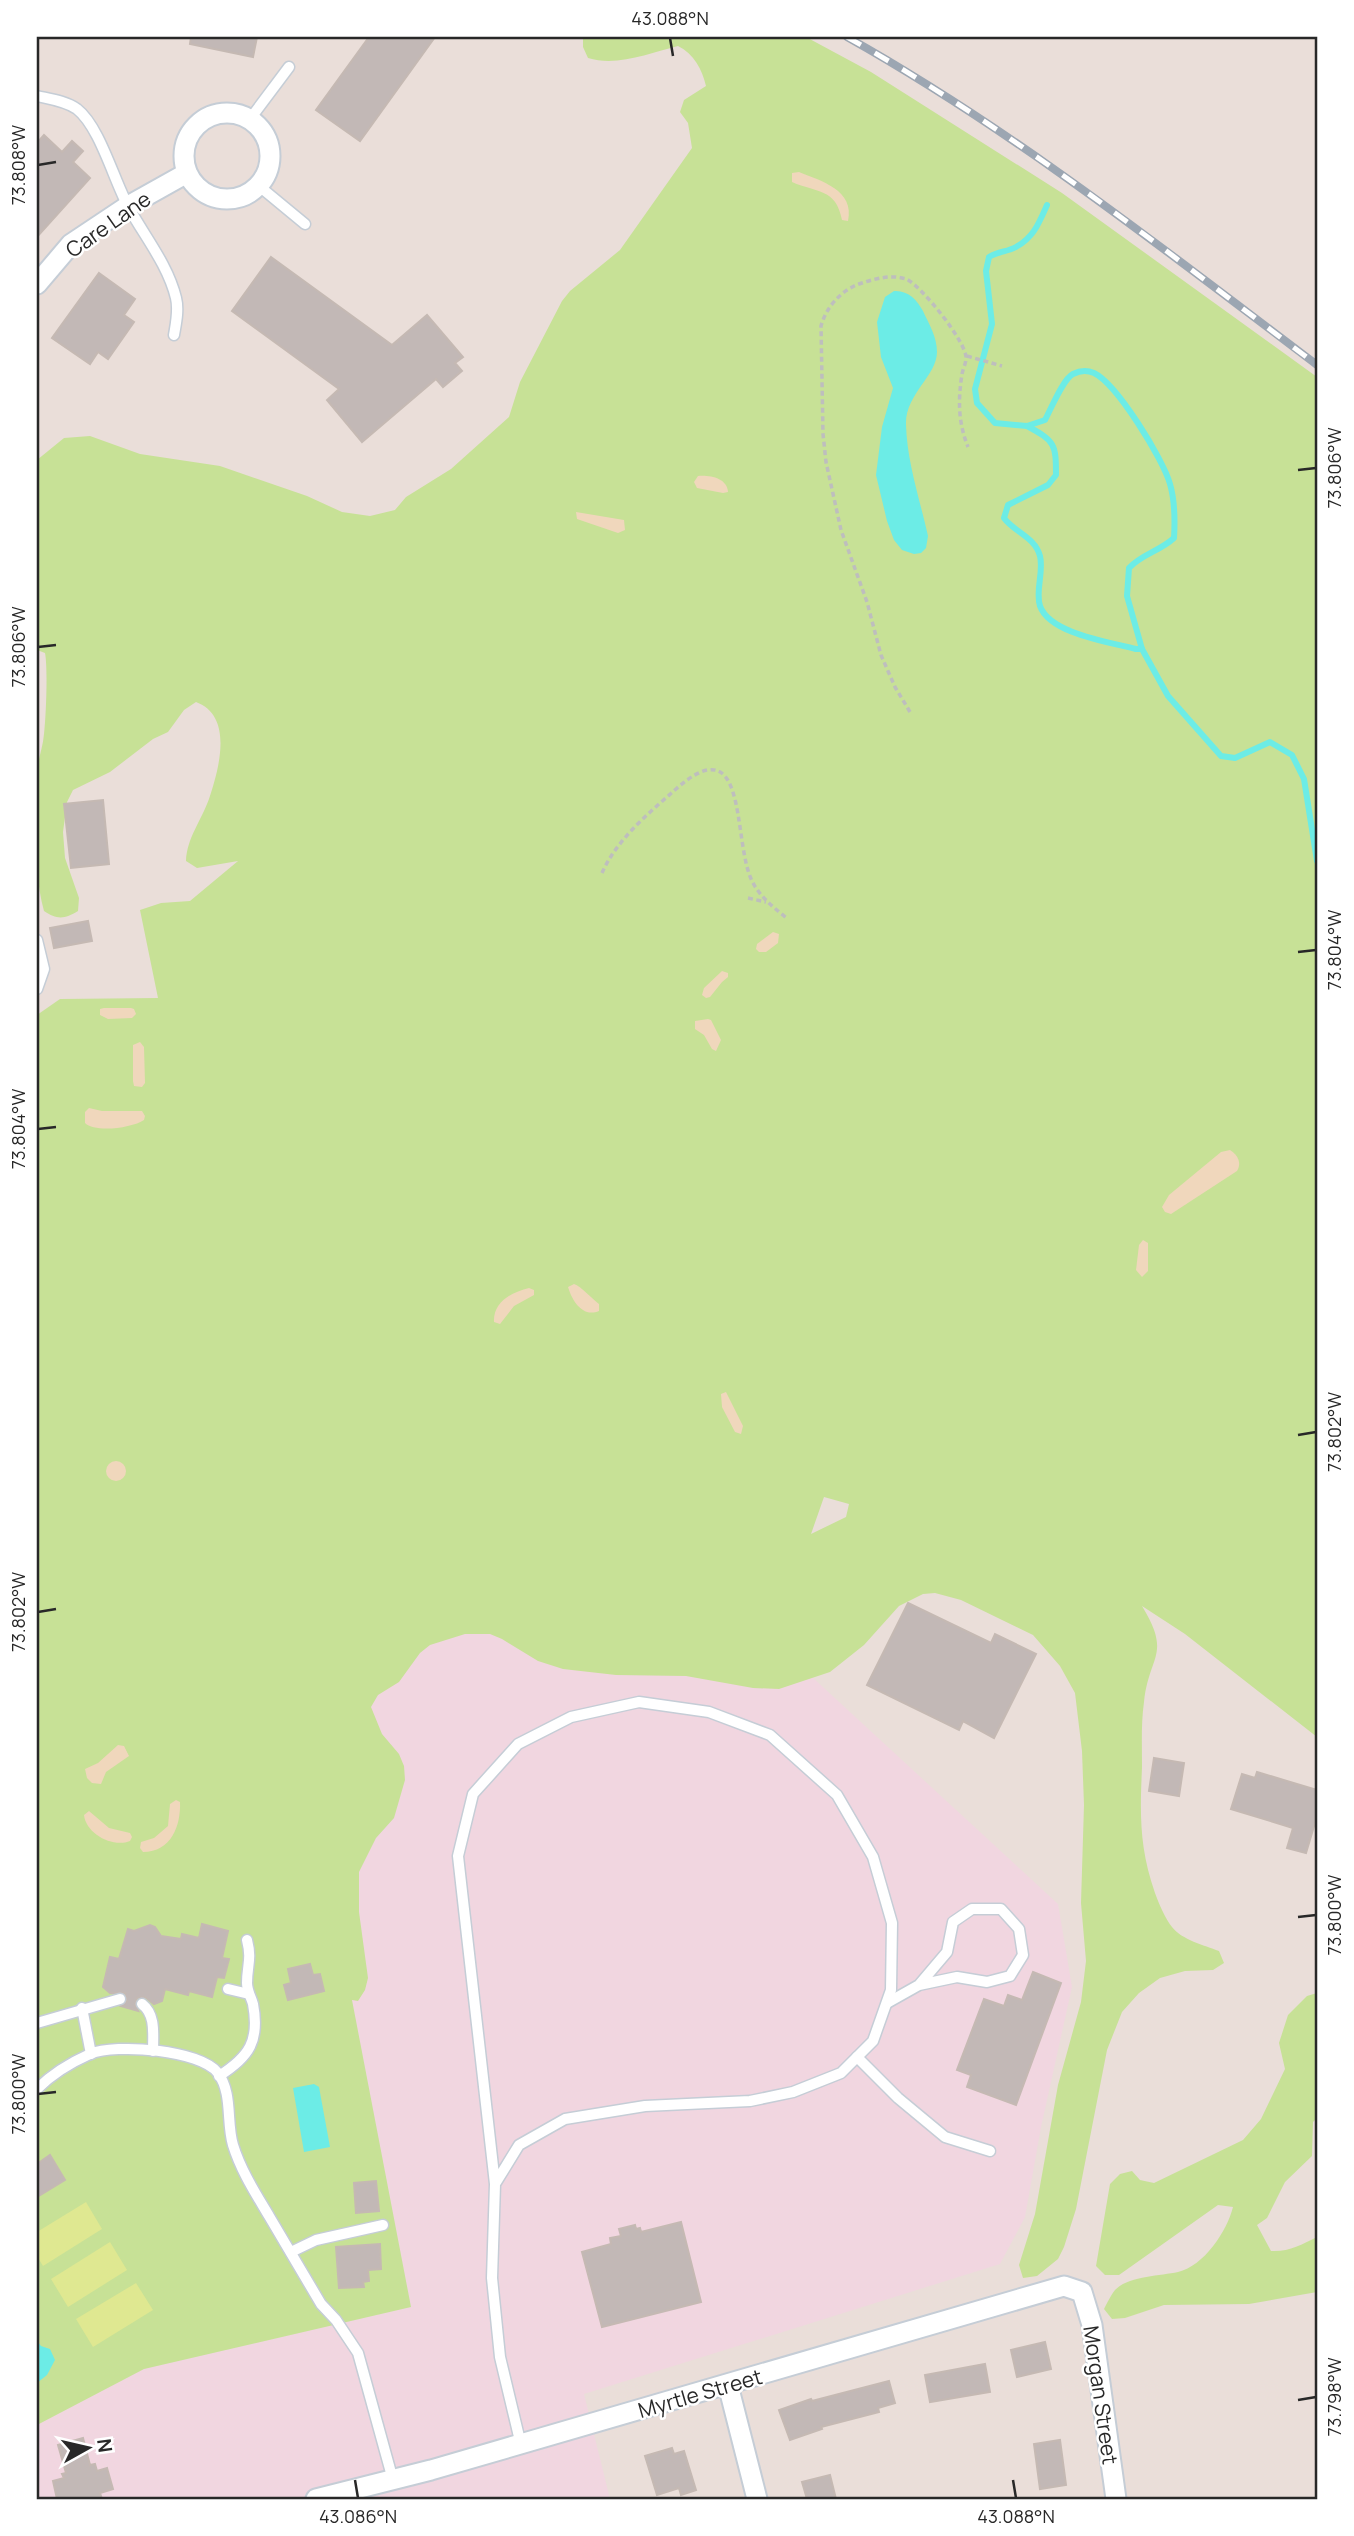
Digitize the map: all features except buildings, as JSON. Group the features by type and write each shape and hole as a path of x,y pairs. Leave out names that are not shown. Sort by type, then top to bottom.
{"street":[{"path":"237,114 250,119 267,138 270,150 270,163 259,186 248,195 234,199 220,199 206,194 195,185 187,173 185,146 190,133 199,123 211,116 237,114"},
{"name":"Care Lane","path":"37,284 71,244 128,206 187,173"},
{"name":"Myrtle Street","path":"316,2499 384,2485 1039,2292 1065,2286 1082,2292"},
{"name":"Morgan Street","path":"1082,2292 1092,2325 1116,2499"},
{"path":"729,2385 757,2499"}],"lane":[{"path":"250,119 289,67"},
{"path":"37,96 69,104 79,110 92,127 128,206 162,263 176,299 177,321 173,335"},
{"path":"259,186 305,225"},
{"path":"37,940 44,969 37,989"},
{"path":"495,2185 519,2145 565,2119 645,2106 750,2101 793,2092 841,2073 873,2041 891,1990 892,1923 873,1857 837,1795 770,1735 709,1712 639,1702 571,1717 518,1744 473,1794 458,1856 495,2185 492,2278 500,2357 521,2445"},
{"path":"887,2003 919,1985 957,1977 988,1982 1010,1976 1023,1955 1019,1928 1001,1909 972,1909 953,1922 947,1952 919,1985"},
{"path":"219,2076 248,2054 254,2038 255,2021 247,1983 251,1958 247,1940"},
{"path":"228,1989 249,1994"},
{"path":"37,2023 120,1999"},
{"path":"142,2004 149,2009 152,2021 153,2051"},
{"path":"82,2008 91,2054"},
{"path":"37,2089 46,2079 91,2054 105,2050 153,2051 194,2057 209,2064 225,2088 232,2144 245,2175 321,2304 336,2320 358,2353 384,2485"},
{"path":"857,2057 898,2098 945,2137 990,2151"},
{"path":"290,2252 316,2240 383,2225"}],"path":[{"path":"910,712 881,655 867,602 841,530 826,462 821,326 833,301 855,285 888,276 907,280 923,291 951,328 967,356 958,412 968,447"},
{"path":"967,356 1002,366"},
{"path":"602,873 607,861 639,822 690,777 702,770 715,769 727,775 733,786 742,851 752,881 766,902 788,919"},
{"path":"748,898 766,902"}],"shaded area":[{"path":"387,1617 773,1641 1058,1904 1072,1987 1041,2127 1025,2217 1000,2264 584,2394 610,2499 37,2499 37,2425 144,2369 411,2307 321,1842"}],"green space":[{"path":"583,37 806,37 871,72 1062,193 1317,377 1317,1737 1185,1634 1142,1606 1156,1635 1157,1646 1142,1718 1141,1815 1146,1861 1157,1897 1172,1927 1187,1939 1219,1951 1224,1963 1213,1970 1185,1971 1160,1978 1139,1993 1122,2012 1107,2050 1076,2209 1064,2247 1058,2259 1037,2276 1023,2278 1019,2265 1035,2214 1058,2085 1081,2002 1086,1961 1081,1903 1084,1805 1082,1751 1075,1693 1060,1666 1033,1635 961,1600 935,1593 923,1594 899,1606 864,1645 830,1672 779,1689 753,1688 686,1676 616,1675 563,1669 538,1661 490,1634 465,1634 430,1645 420,1653 399,1682 378,1695 371,1707 382,1734 399,1754 404,1766 405,1780 394,1818 376,1838 359,1872 359,1912 368,1978 358,2001 352,2000 411,2307 144,2369 37,2425 37,1015 60,999 158,998 140,910 161,903 190,901 238,861 197,868 186,861 192,837 213,787 220,744 215,719 208,709 196,702 184,710 168,732 153,739 110,772 73,790 67,802 63,832 65,858 79,898 78,911 61,917 44,911 35,842 37,771 44,734 47,681 45,653 37,650 37,460 64,438 90,436 140,454 220,466 307,496 342,512 370,516 395,510 406,497 451,469 509,417 520,382 562,301 570,291 620,250 692,148 688,123 680,112 684,100 706,86 700,68 689,53 678,46 610,61 588,58 583,47","holes":["824,1497 849,1504 846,1517 811,1534"]},
{"path":"1317,1993 1317,2118 1313,2122 1312,2156 1285,2182 1267,2218 1257,2225 1271,2251 1289,2249 1317,2237 1317,2292 1249,2304 1164,2305 1125,2318 1112,2319 1104,2309 1115,2290 1128,2282 1178,2272 1197,2263 1220,2237 1233,2207 1218,2205 1119,2275 1105,2275 1096,2266 1110,2184 1120,2174 1132,2171 1140,2180 1154,2183 1243,2140 1261,2119 1285,2069 1279,2043 1288,2015 1307,1996"},
{"path":"86,2202 102,2229 43,2266 37,2256 37,2232"},
{"path":"110,2242 127,2270 68,2307 51,2279"},
{"path":"136,2283 153,2310 93,2347 76,2319"}],"sand":[{"path":"799,172 826,183 841,194 849,210 848,221 842,220 835,202 830,197 792,182 792,173"},
{"path":"698,476 713,477 725,483 728,492 697,488 694,482"},
{"path":"576,512 624,520 625,530 618,533 577,519"},
{"path":"773,932 779,934 778,943 766,952 759,952 756,949 757,944"},
{"path":"722,971 728,973 728,977 706,998 702,995 704,988"},
{"path":"131,1008 136,1014 132,1018 108,1019 100,1015 100,1009"},
{"path":"708,1019 721,1040 716,1051 704,1035 695,1029 695,1021"},
{"path":"140,1042 144,1047 145,1083 142,1087 134,1086 133,1081 133,1045"},
{"path":"89,1108 102,1111 142,1111 145,1116 144,1120 131,1125 97,1128 85,1123 85,1112"},
{"path":"1230,1150 1238,1159 1237,1171 1171,1214 1165,1212 1162,1207 1169,1195 1221,1152"},
{"path":"1143,1240 1148,1243 1148,1271 1142,1277 1136,1270 1139,1245"},
{"path":"574,1284 599,1304 599,1311 588,1312 579,1306 568,1287"},
{"path":"529,1288 534,1290 534,1295 514,1306 500,1324 494,1322 497,1309 505,1299"},
{"path":"726,1392 743,1426 741,1434 735,1432 722,1407 721,1394"},
{"path":"116,1461 123,1464 126,1471 123,1478 116,1481 109,1478 106,1471 109,1464"},
{"path":"118,1745 124,1746 129,1756 106,1772 101,1784 92,1783 87,1778 85,1769 98,1763"},
{"path":"176,1800 180,1802 179,1820 172,1836 161,1848 143,1852 140,1848 141,1842 154,1838 168,1826 170,1804"},
{"path":"89,1811 109,1828 130,1833 130,1841 116,1843 101,1838 86,1822 84,1815"}],"water":[{"path":"894,291 912,296 918,303 937,346 936,361 910,404 907,414 909,453 928,536 926,548 921,553 914,554 902,550 894,540 876,475 882,427 893,388 881,357 877,322 885,297"},
{"path":"314,2084 319,2087 330,2147 304,2152 293,2088"},
{"path":"37,2341 41,2346 50,2349 55,2360 47,2375 37,2383"}],"waterway":[{"path":"1047,205 1027,239 1013,249 989,257 986,271 992,324 975,389 977,403 995,423 1027,426 1045,420 1061,388 1075,373 1094,373 1115,391 1149,441 1172,491 1174,538 1129,568 1127,596 1142,649 1168,696 1221,756 1235,758 1270,742 1292,755 1304,779 1317,861"},
{"path":"1027,426 1052,444 1056,475 1048,485 1008,505 1004,518 1034,544 1040,556 1040,606 1046,616 1068,630 1097,640 1142,649"}],"railway":[{"path":"847,37 909,73 1029,151 1317,365"}]}
